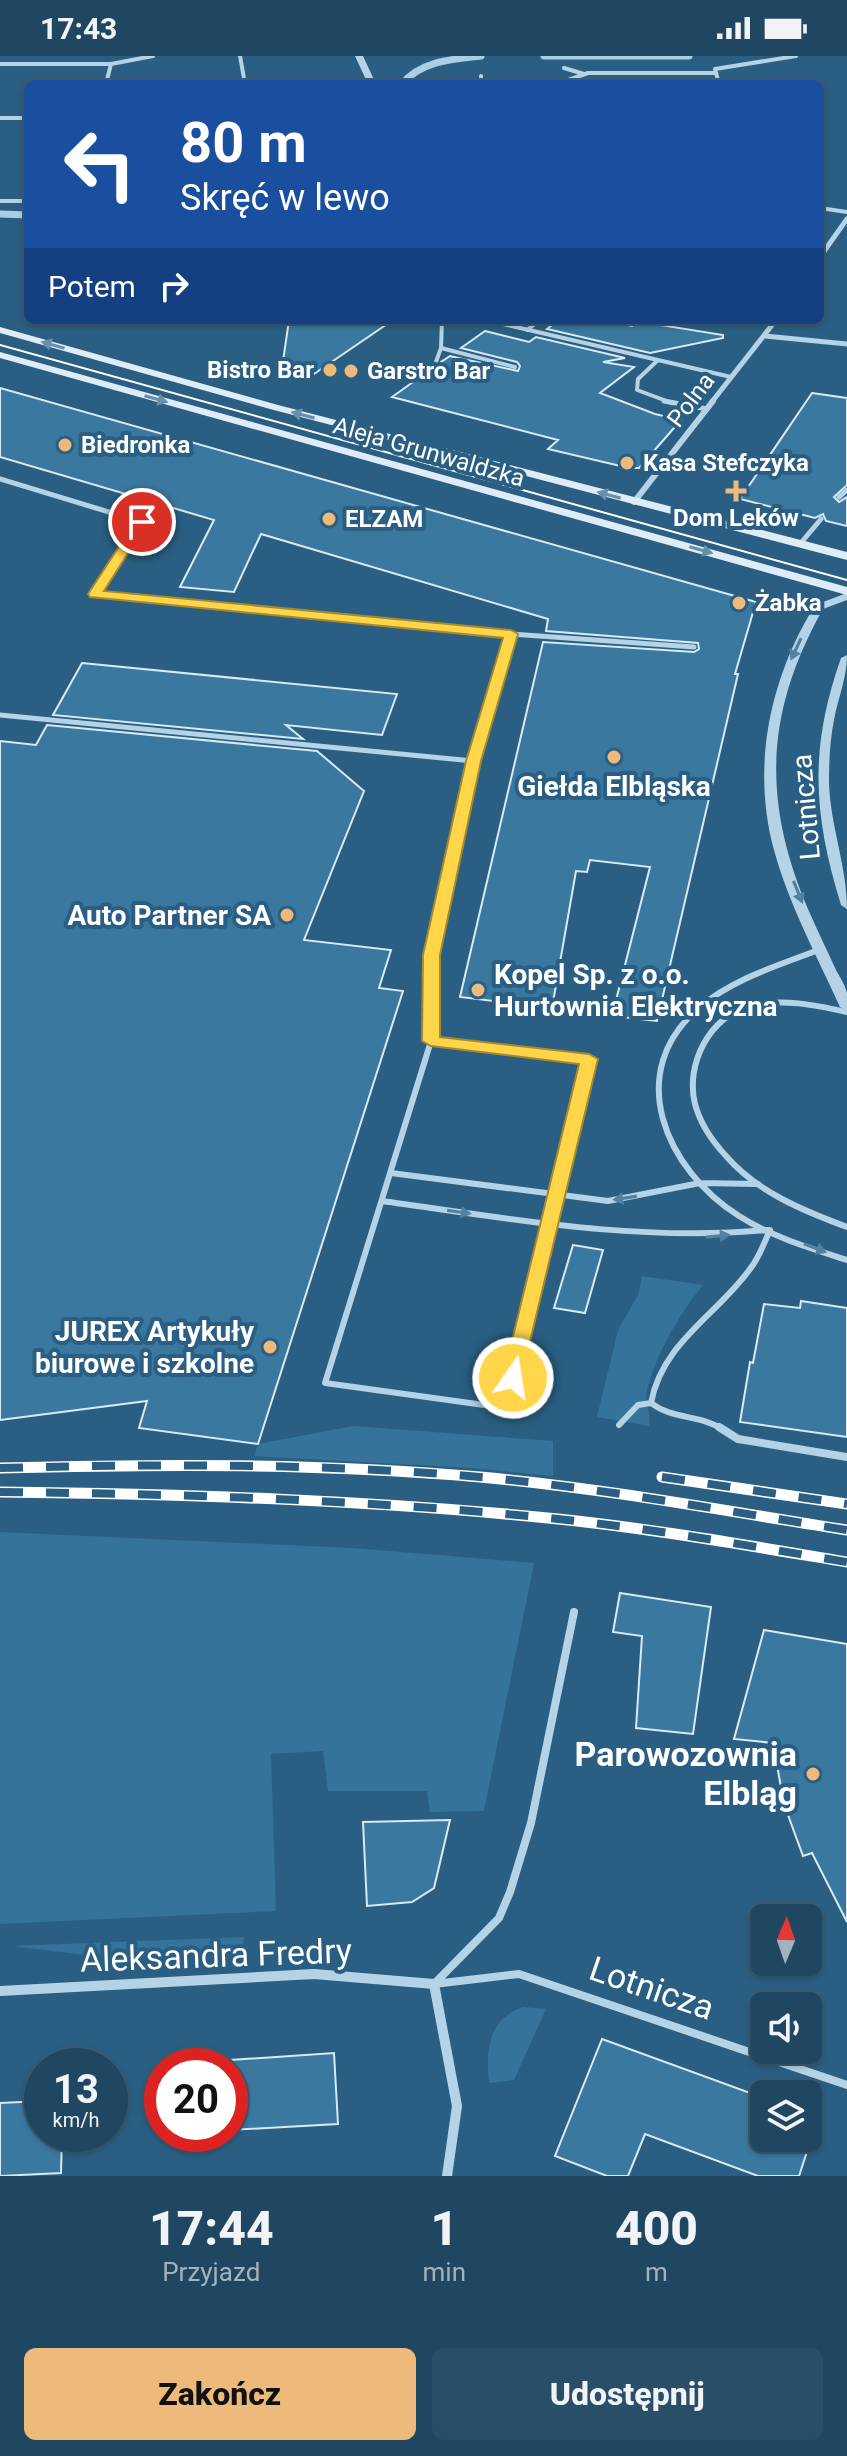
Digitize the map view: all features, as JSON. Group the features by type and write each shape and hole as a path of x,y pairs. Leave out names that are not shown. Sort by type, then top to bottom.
{"main road":[{"name":"Aleja Grunwaldzka","path":"0,330 274,407 847,556"},
{"name":"Aleja Grunwaldzka","path":"0,355 847,593"}],"street":[{"path":"359,56 370,80"},
{"path":"0,201 24,201"},
{"path":"824,251 847,219"},
{"name":"Polna","path":"634,502 773,324"},
{"path":"765,336 847,344"},
{"name":"Lotnicza","path":"847,593 819,607 796,648 777,702 770,750 770,790 780,848 847,1010"},
{"name":"Lotnicza","path":"847,658 828,714 822,774 831,859 847,905"},
{"name":"Aleksandra Fredry","path":"0,1991 314,1974 434,1984"},
{"path":"434,1984 457,2106 447,2176"}],"lane":[{"path":"0,64 111,64 153,56"},
{"path":"240,56 244,80"},
{"path":"718,80 715,69 796,56"},
{"path":"107,80 111,64"},
{"path":"564,68 585,74 716,73"},
{"path":"568,80 585,74"},
{"path":"0,118 24,118"},
{"path":"824,209 847,212"},
{"path":"432,373 441,348 442,324"},
{"path":"502,324 731,377"},
{"path":"527,330 535,324"},
{"path":"441,348 515,367"},
{"path":"658,360 638,379 637,390 667,402 707,409"},
{"path":"0,479 142,522 95,594 511,634 694,647"},
{"path":"839,497 847,490"},
{"path":"800,544 821,519"},
{"path":"431,1041 589,1059 506,1408 325,1383 431,1041 432,955 473,761 511,634"},
{"path":"0,715 473,761"},
{"path":"821,949 733,985 685,1021 664,1057 657,1081 659,1111 670,1142 700,1183 730,1210 770,1230 847,1260"},
{"path":"847,1010 808,1003 767,1002 730,1013 709,1034 694,1076 695,1103 729,1160 758,1184 815,1216 847,1227"},
{"path":"391,1173 608,1201 700,1183 758,1184"},
{"path":"382,1201 548,1224 703,1237 770,1230"},
{"path":"651,1403 652,1389 663,1366 753,1267 770,1230"},
{"path":"619,1425 638,1405 651,1403 665,1414 710,1421 738,1439 847,1457"},
{"path":"434,1984 499,1918 510,1892 531,1823 574,1612"},
{"name":"Lotnicza","path":"434,1984 519,1974 847,2085"}],"shaded area":[{"path":"642,1276 703,1285 677,1321 651,1376 646,1395 649,1426 597,1417 618,1330 638,1295"},
{"path":"353,1426 553,1441 553,1476 472,1468 254,1456 258,1444"},
{"path":"0,1532 352,1548 534,1563 484,1811 430,1812 427,1791 328,1791 323,1751 271,1754 276,1911 0,1924"},
{"path":"244,1937 243,1953 126,1960 12,1946"},
{"path":"523,2007 546,2009 514,2080 489,2083 491,2038 502,2020"}],"building":[{"path":"288,324 387,324 311,376 282,368"},
{"path":"553,324 655,324 723,335 723,338 650,353 547,329"},
{"path":"485,331 529,342 536,337 625,358 603,362 634,367 600,393 655,414 681,420 639,468 629,468 548,449 558,440 392,397 427,372 429,377 435,377 441,362 450,356 518,371 520,366 517,362 461,348"},
{"path":"0,388 756,602 735,674 738,674 657,1021 612,1016 650,867 590,860 587,872 576,871 552,1008 460,997 543,642 694,652 699,649 698,643 546,631 548,619 261,534 234,592 180,587 214,520 0,457"},
{"path":"812,393 847,398 847,485 834,497 839,502 847,497 847,526 826,521 823,514 815,518 740,499"},
{"path":"82,663 397,694 382,735 286,725 303,739 53,715"},
{"path":"47,725 317,751 364,791 304,940 391,950 379,988 403,991 258,1444 139,1428 147,1401 0,1420 0,741 36,745"},
{"path":"573,1245 603,1250 585,1313 554,1308"},
{"path":"801,1301 847,1308 847,1437 740,1422 764,1304 800,1308"},
{"path":"620,1593 711,1607 693,1734 636,1728 642,1636 613,1632"},
{"name":"Parowozownia Elbląg","path":"764,1630 847,1644 847,1922 812,1853 803,1856 784,1804 773,1743 734,1739"},
{"path":"450,1820 434,1888 412,1902 367,1906 363,1822"},
{"path":"602,2039 750,2093 750,2152 807,2152 799,2176 758,2176 645,2134 628,2176 607,2176 555,2156"},
{"path":"334,2053 338,2124 248,2129 248,2059"},
{"path":"24,2102 24,2152 62,2152 61,2173 0,2176 0,2103"}],"waterway":[{"path":"406,80 428,66 481,56"},
{"path":"544,56 689,56"},
{"path":"0,214 24,215"}],"tram line":[{"path":"0,345 847,580"}],"railway":[{"path":"0,1468 240,1466 420,1472 572,1487 847,1530"},
{"path":"662,1477 847,1504"},
{"path":"0,1492 279,1499 489,1512 703,1538 847,1562"}],"place":[{"name":"Bistro Bar","path":"330,370"},
{"name":"Garstro Bar","path":"351,371"},
{"name":"Biedronka","path":"65,445"},
{"name":"Kasa Stefczyka","path":"627,463"},
{"name":"Dom Leków","path":"736,491"},
{"name":"ELZAM","path":"329,519"},
{"name":"Żabka","path":"739,603"},
{"name":"Giełda Elbląska","path":"614,757"},
{"name":"Auto Partner SA","path":"287,915"},
{"name":"Kopel Sp. z o.o. Hurtownia Elektryczna","path":"478,990"},
{"name":"JUREX Artykuły biurowe i szkolne","path":"270,1347"},
{"name":"Parowozownia Elbląg","path":"813,1774"}],"route":[{"path":"142,522 95,594 511,634 473,761 432,955 431,1041 589,1059 513,1378"}]}
